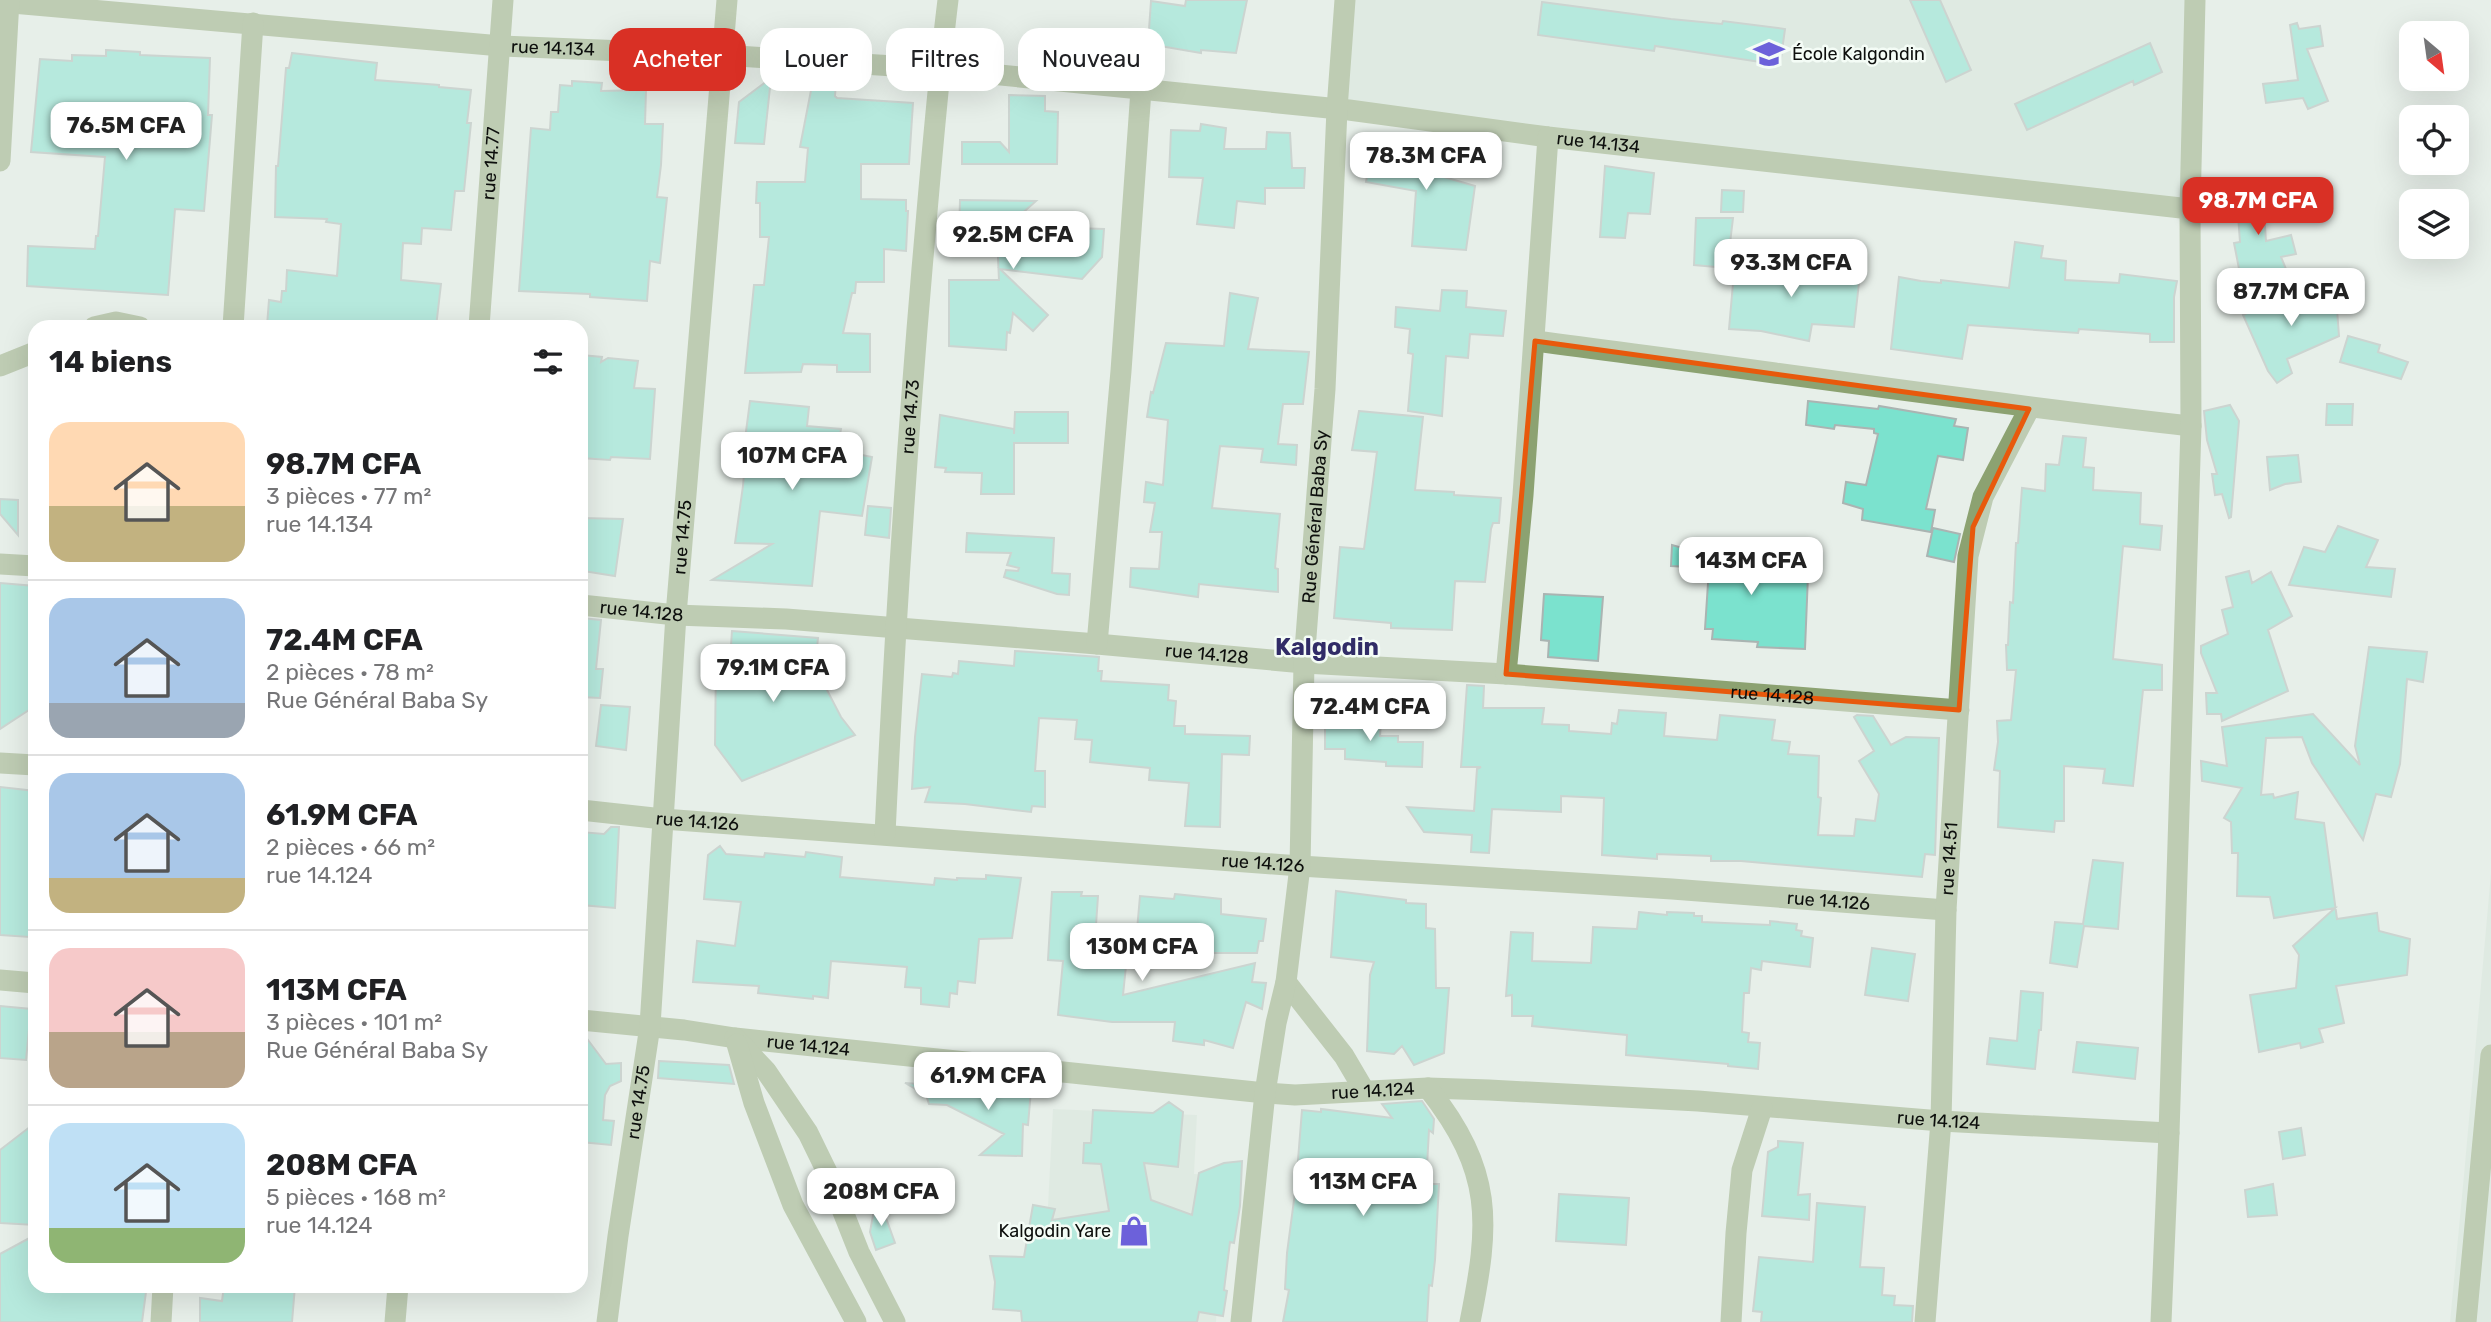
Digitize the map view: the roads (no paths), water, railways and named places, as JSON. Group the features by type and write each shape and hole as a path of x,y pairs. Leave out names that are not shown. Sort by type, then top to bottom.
{"street":[{"name":"rue 14.77","path":"480,320 503,0"},
{"name":"rue 14.75","path":"724,28 727,0"},
{"name":"rue 14.73","path":"945,28 948,0"},
{"name":"Rue Général Baba Sy","path":"1241,1322 1265,1093 1276,1023 1286,982 1300,866 1304,663 1325,389 1337,109 1345,0"},
{"path":"2161,1322 2191,426 2190,209 2195,0"},
{"name":"rue 14.134","path":"6,1 501,46 609,50"},
{"path":"0,161 6,1"},
{"path":"233,320 253,23"},
{"name":"rue 14.134","path":"746,57 886,66"},
{"name":"rue 14.75","path":"607,1322 650,1026 676,615 719,91"},
{"name":"rue 14.73","path":"885,834 894,628 938,91"},
{"path":"1097,643 1121,371 1141,91"},
{"name":"rue 14.134","path":"1151,91 1337,109 1548,137 2190,209"},
{"path":"1506,674 1535,341 1548,137"},
{"path":"1535,341 2029,409 2191,426"},
{"path":"0,366 28,355"},
{"name":"rue 14.51","path":"1925,1322 1941,1121 1946,910 1968,556 1973,527 1983,497 2029,409"},
{"path":"0,564 28,566"},
{"name":"rue 14.128","path":"588,606 676,615 786,619 1097,643 1304,663 1506,674 1959,710"},
{"path":"0,763 28,765"},
{"name":"rue 14.126","path":"588,811 663,819 1300,866 1672,889 1946,910"},
{"path":"0,981 28,983"},
{"path":"1286,982 1343,1056 1364,1090"},
{"name":"rue 14.124","path":"588,1021 1265,1093 1307,1094 1428,1088 1489,1090 1698,1101 1941,1121 2169,1133"},
{"path":"735,1038 754,1103 793,1205 856,1322"},
{"path":"735,1038 766,1071 808,1133 828,1174 859,1252 895,1322"},
{"path":"2466,1322 2491,1055"},
{"path":"1428,1088 1451,1117 1476,1169 1482,1199 1484,1235 1470,1322"},
{"path":"1731,1322 1742,1170 1762,1108"},
{"path":"161,1322 163,1293"},
{"path":"395,1322 397,1293"}],"place":[{"name":"École Kalgondin","path":"1769,54"},
{"name":"Kalgodin Yare","path":"1134,1231"}],"district":[{"name":"Kalgodin","path":"1327,647"}]}
